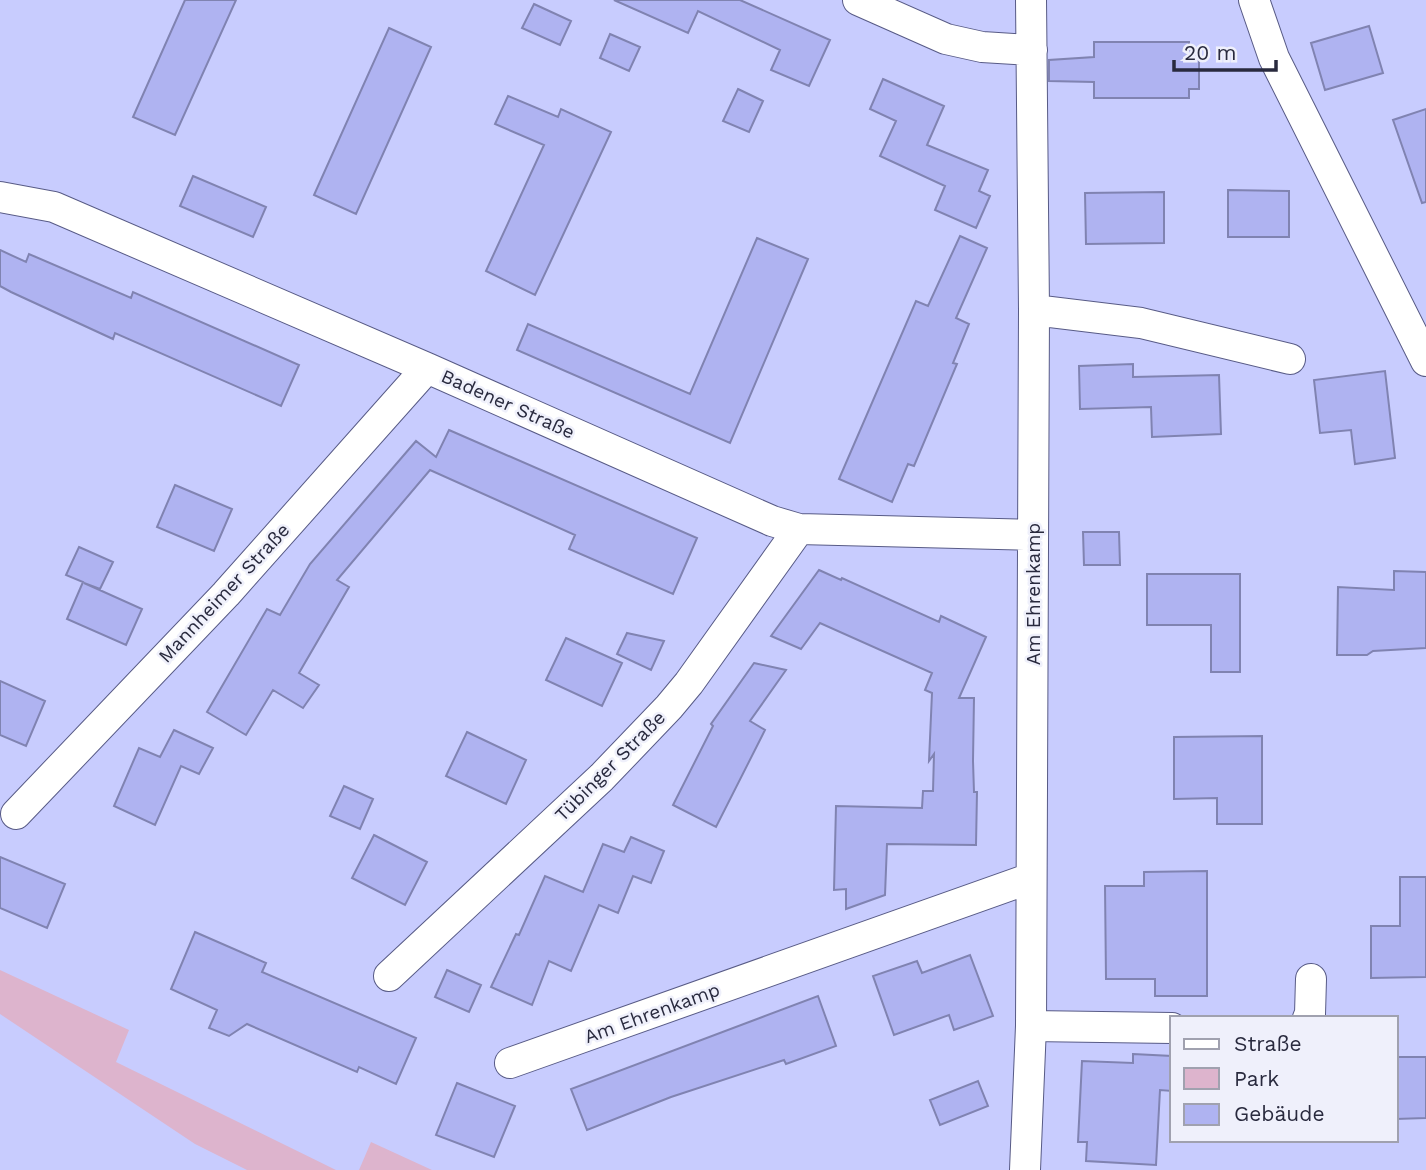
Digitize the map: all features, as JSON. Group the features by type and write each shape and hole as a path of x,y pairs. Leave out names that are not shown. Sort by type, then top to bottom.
{"street":[{"path":"858,0 946,39 982,47 1032,50"},
{"name":"Am Ehrenkamp","path":"1025,1170 1031,1026 1034,310 1031,0"},
{"path":"1254,0 1274,58 1426,361"},
{"name":"Badener Straße","path":"0,197 54,207 772,521 799,528 1033,535"},
{"path":"1034,310 1142,323 1290,359"},
{"name":"Mannheimer Straße","path":"16,814 226,594 427,368"},
{"name":"Tübinger Straße","path":"389,976 601,777 669,707 799,528"},
{"name":"Am Ehrenkamp","path":"510,1063 1031,878"},
{"path":"1309,1016 1311,979"},
{"path":"1031,1026 1170,1028"}],"green space":[{"path":"0,970 129,1030 116,1062 336,1170 247,1170 195,1144 0,1014"},
{"path":"371,1142 432,1170 359,1170"}],"building":[{"path":"185,0 236,0 175,135 133,117"},
{"path":"614,0 740,0 830,40 809,86 771,70 780,50 698,11 688,33"},
{"path":"534,4 571,21 560,45 522,28"},
{"path":"1369,26 1383,73 1325,90 1311,43"},
{"path":"389,28 431,47 356,214 314,195"},
{"path":"610,34 640,47 629,71 600,58"},
{"path":"1094,42 1189,42 1189,50 1199,50 1199,89 1189,89 1189,98 1094,98 1094,82 1049,81 1049,60 1094,57"},
{"path":"883,79 944,106 927,145 988,170 979,191 990,196 976,228 935,210 945,186 880,156 896,121 870,109"},
{"path":"738,89 763,101 749,132 723,121"},
{"path":"508,96 558,117 561,109 611,132 535,295 486,271 544,145 495,124"},
{"path":"1426,109 1426,202 1422,203 1393,120"},
{"path":"193,176 266,207 253,237 180,206"},
{"path":"1228,190 1289,191 1289,237 1228,237"},
{"path":"1164,192 1164,243 1086,244 1085,193"},
{"path":"960,236 987,248 956,318 969,324 953,363 957,364 914,466 908,464 892,502 839,479 916,301 928,306"},
{"path":"757,238 808,259 730,443 517,350 528,324 690,394"},
{"path":"0,250 26,262 29,254 131,298 133,292 299,365 281,406 115,333 113,339 0,286"},
{"path":"1133,364 1133,377 1219,375 1221,434 1152,437 1151,407 1080,409 1079,366"},
{"path":"1385,371 1395,458 1355,464 1351,430 1320,433 1314,380"},
{"path":"449,430 697,538 673,594 569,549 575,535 430,470 337,580 349,587 299,673 319,685 303,708 273,690 246,735 207,712 267,609 280,615 310,564 416,441 436,457"},
{"path":"175,485 232,509 214,551 157,527"},
{"path":"1083,532 1119,532 1120,565 1084,565"},
{"path":"79,547 113,562 100,589 84,583 142,609 126,645 67,619 83,582 66,575"},
{"path":"819,570 939,622 941,616 986,637 959,698 974,698 976,845 887,844 885,895 846,909 846,889 834,890 836,806 922,808 923,791 933,791 934,754 929,761 932,693 925,690 932,673 820,623 801,649 771,636"},
{"path":"1394,571 1426,572 1426,648 1373,651 1367,655 1337,655 1338,587 1394,590"},
{"path":"1147,574 1240,574 1240,672 1211,672 1211,625 1147,625"},
{"path":"627,633 664,641 651,670 617,654"},
{"path":"566,638 622,663 602,706 546,680"},
{"path":"754,663 786,670 750,721 765,730 716,827 673,805 713,726 711,724"},
{"path":"0,681 45,701 26,746 0,735"},
{"path":"174,730 213,748 199,774 181,766 155,825 114,806 139,748 160,757"},
{"path":"467,732 526,760 506,804 446,776"},
{"path":"1262,736 1262,824 1217,824 1217,798 1174,799 1174,737"},
{"path":"344,786 373,799 360,829 330,816"},
{"path":"374,835 427,862 405,905 352,878"},
{"path":"631,837 664,851 651,883 633,876 618,913 599,905 571,971 549,961 532,1005 491,987 516,934 519,935 545,876 583,892 603,844 624,852"},
{"path":"0,857 65,884 47,928 0,908"},
{"path":"1207,871 1207,996 1155,996 1155,979 1106,979 1105,886 1144,886 1144,872"},
{"path":"1400,877 1426,877 1426,977 1371,978 1371,926 1400,926"},
{"path":"195,932 266,963 262,972 416,1038 396,1084 359,1067 357,1072 247,1024 229,1036 209,1028 217,1010 171,989"},
{"path":"970,955 993,1016 954,1030 949,1015 894,1035 873,976 917,961 922,973"},
{"path":"447,970 481,985 469,1012 435,997"},
{"path":"818,996 836,1046 786,1064 784,1060 671,1097 587,1130 571,1089"},
{"path":"1133,1054 1170,1056 1170,1091 1160,1090 1156,1165 1086,1161 1087,1142 1078,1142 1082,1061 1133,1063"},
{"path":"1398,1057 1426,1057 1426,1118 1398,1119"},
{"path":"978,1081 988,1106 940,1125 930,1100"},
{"path":"457,1083 515,1106 494,1157 436,1135"}]}
